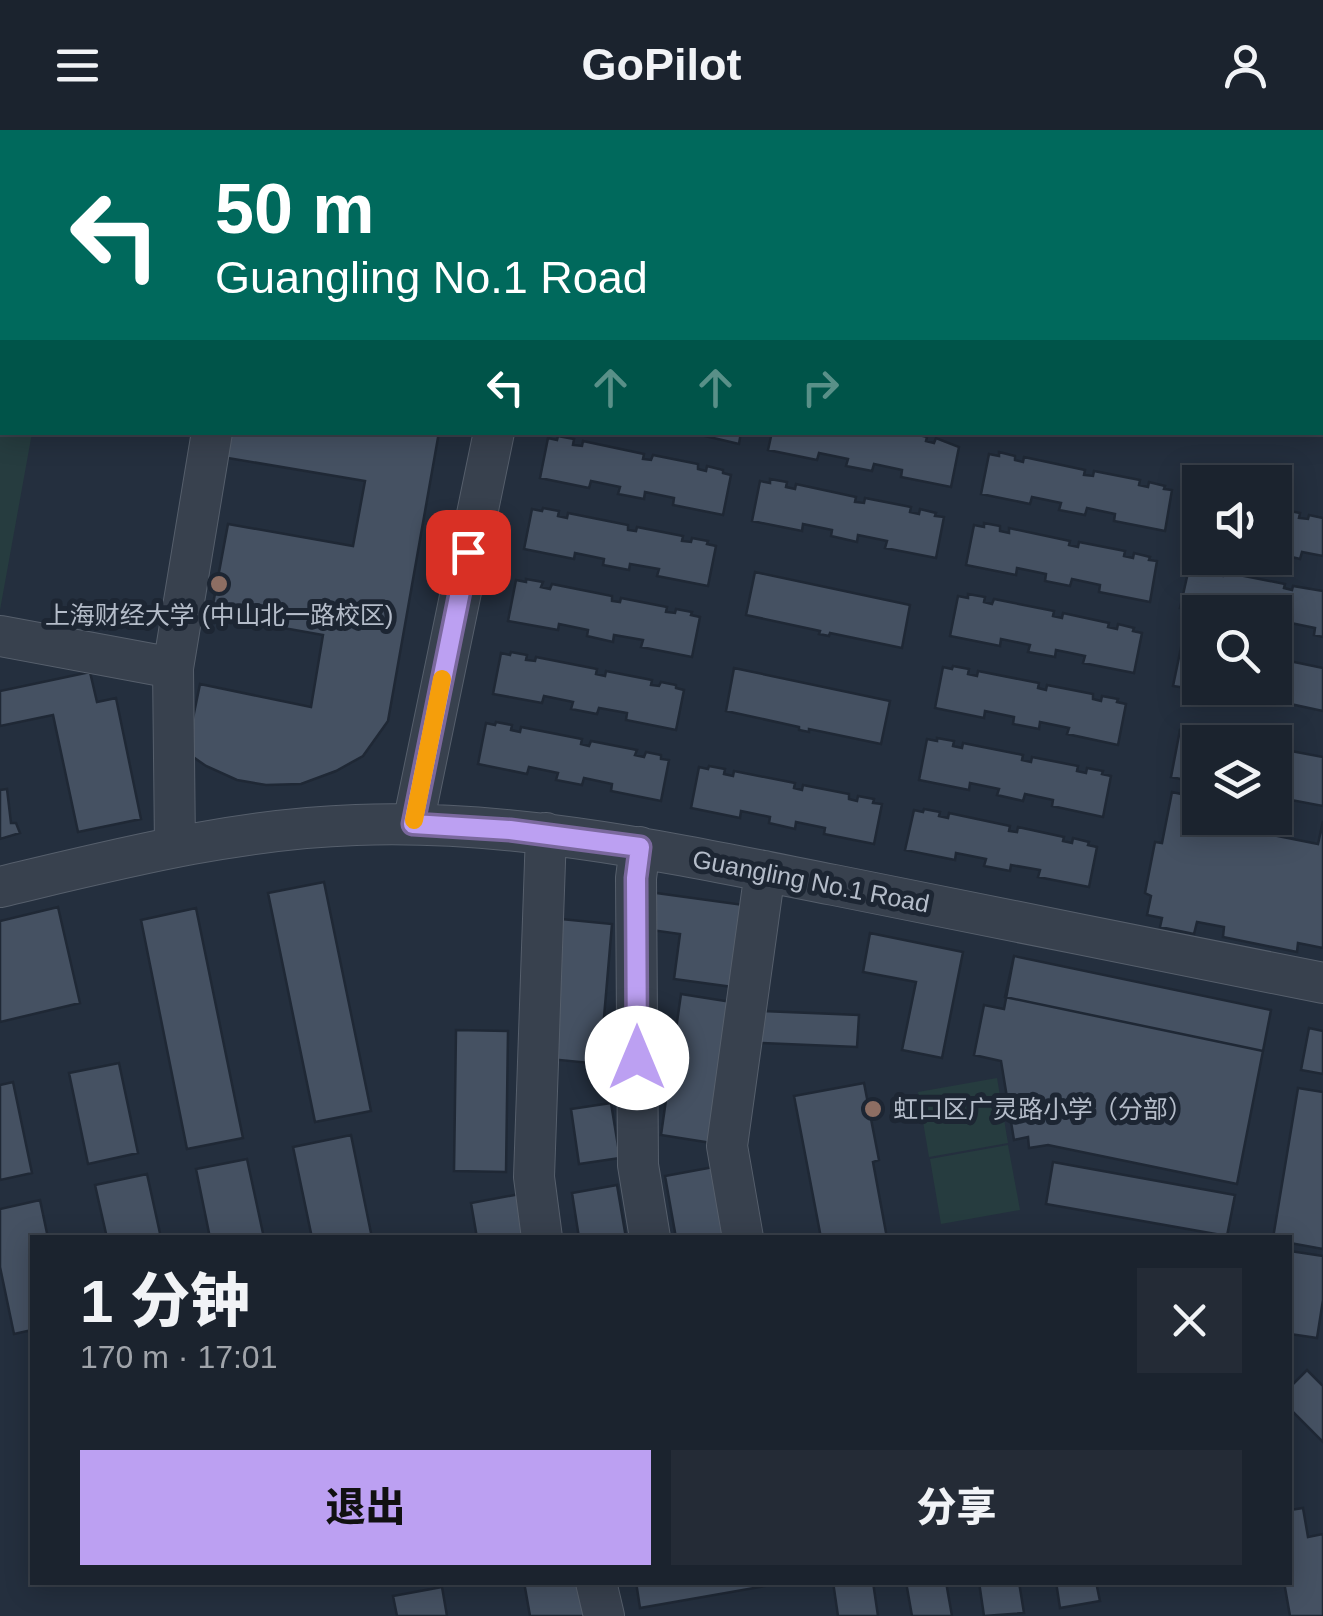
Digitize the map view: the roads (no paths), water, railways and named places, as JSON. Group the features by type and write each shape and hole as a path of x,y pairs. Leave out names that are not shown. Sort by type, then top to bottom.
{"street":[{"path":"175,846 172,668 211,435"},
{"path":"413,824 493,435"},
{"path":"0,636 172,668"},
{"name":"Guangling No.1 Road","path":"0,887 175,846 303,828 413,824 546,833 640,847 1323,983"},
{"path":"542,1235 534,1178 546,833"},
{"path":"640,847 636,878 638,1165 650,1235"},
{"path":"742,1235 727,1146 765,872"},
{"path":"597,1585 604,1616"}],"place":[{"name":"上海财经大学 (中山北一路校区)","path":"219,584"},
{"name":"虹口区广灵路小学（分部）","path":"873,1109"}]}
